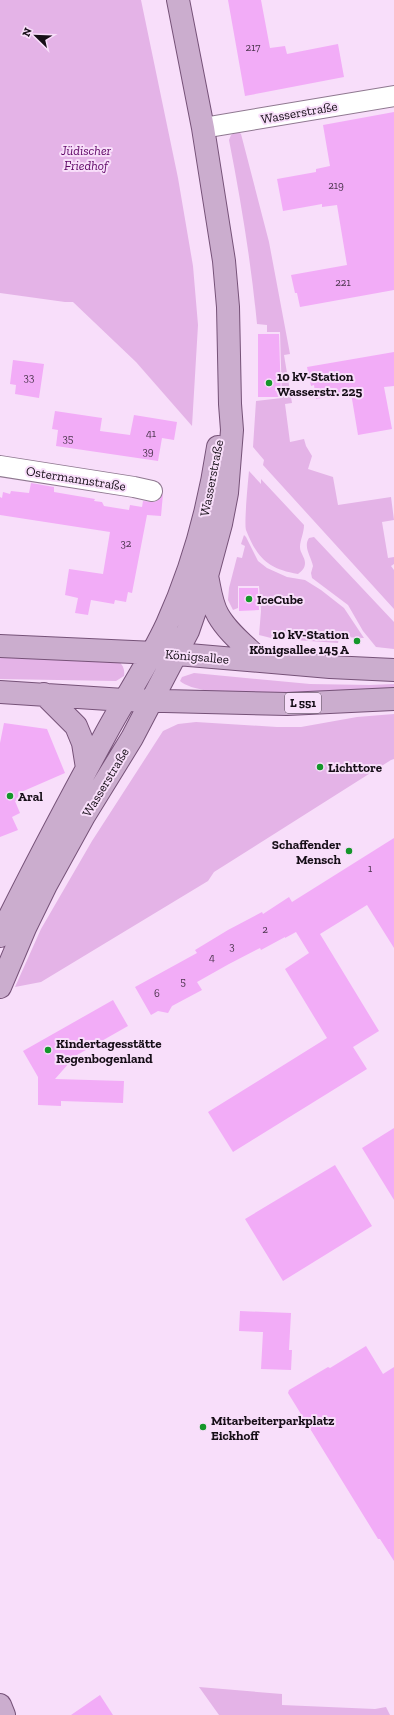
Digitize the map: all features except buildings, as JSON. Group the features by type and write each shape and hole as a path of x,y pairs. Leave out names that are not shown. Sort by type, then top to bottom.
{"main road":[{"name":"Wasserstraße","path":"0,988 24,928 46,886 84,816 128,744 152,701 188,631 207,576 221,524 227,493 232,430 228,308 224,261 203,128 178,0"},
{"name":"Wasserstraße","path":"0,936 87,768 124,700 152,653 172,611 200,530 211,488 221,429 230,404"},
{"name":"Wasserstraße","path":"207,576 212,600 218,615 235,636 261,661"},
{"name":"Königsallee","path":"0,646 177,654 367,670 394,670"},
{"name":"L 551","path":"0,692 124,700 287,704 394,699"},
{"name":"Wasserstraße","path":"44,694 76,726 83,743 87,768"},
{"path":"0,1705 4,1715"}],"street":[{"name":"Wasserstraße","path":"203,128 394,96"},
{"name":"Ostermannstraße","path":"0,466 152,491"}],"green space":[{"name":"Jüdischer Friedhof","path":"0,0 141,0 178,178 193,266 198,325 192,426 136,362 73,302 0,293"},
{"path":"237,131 241,134 269,242 290,354 284,355 292,403 285,404 290,442 304,439 312,456 308,469 333,477 338,505 391,497 394,520 382,522 388,558 394,557 394,564 391,566 394,570 394,609 263,465 264,460 253,447 256,401 282,398 280,332 267,332 267,325 257,324 252,278 238,186 229,140 231,135"},
{"path":"249,471 261,484 261,479 304,525 300,547 305,565 298,574 279,569 265,561 259,555 250,540 246,530 246,502"},
{"path":"244,535 258,561 267,568 287,577 305,580 321,590 344,608 364,638 339,637 338,643 295,640 295,638 271,638 259,635 261,611 259,586 238,586 238,608 233,610 228,600 229,588 237,557 242,558 245,546 241,544"},
{"path":"314,537 394,622 394,649 376,647 363,631 348,605 312,578 311,573 313,566 308,552 307,541 309,538"},
{"path":"0,654 119,661 122,664 124,676 116,681 0,679"},
{"path":"194,673 310,684 394,684 394,689 282,694 219,692 195,688 180,681 182,677"},
{"path":"394,714 394,759 214,872 208,881 41,982 15,987 41,929 92,841 163,731 178,724 196,722 301,727 357,717"},
{"path":"199,1687 282,1694 282,1705 375,1709 386,1707 390,1715 219,1715"}],"place":[{"name":"10 kV-Station Wasserstr. 225","path":"269,383"},
{"name":"IceCube","path":"249,599"},
{"name":"10 kV-Station Königsallee 145 A","path":"357,641"},
{"name":"Lichttore","path":"320,767"},
{"name":"Aral","path":"10,796"},
{"name":"Schaffender Mensch","path":"349,851"},
{"name":"Kindertagesstätte Regenbogenland","path":"48,1050"},
{"name":"Mitarbeiterparkplatz Eickhoff","path":"203,1427"}]}
